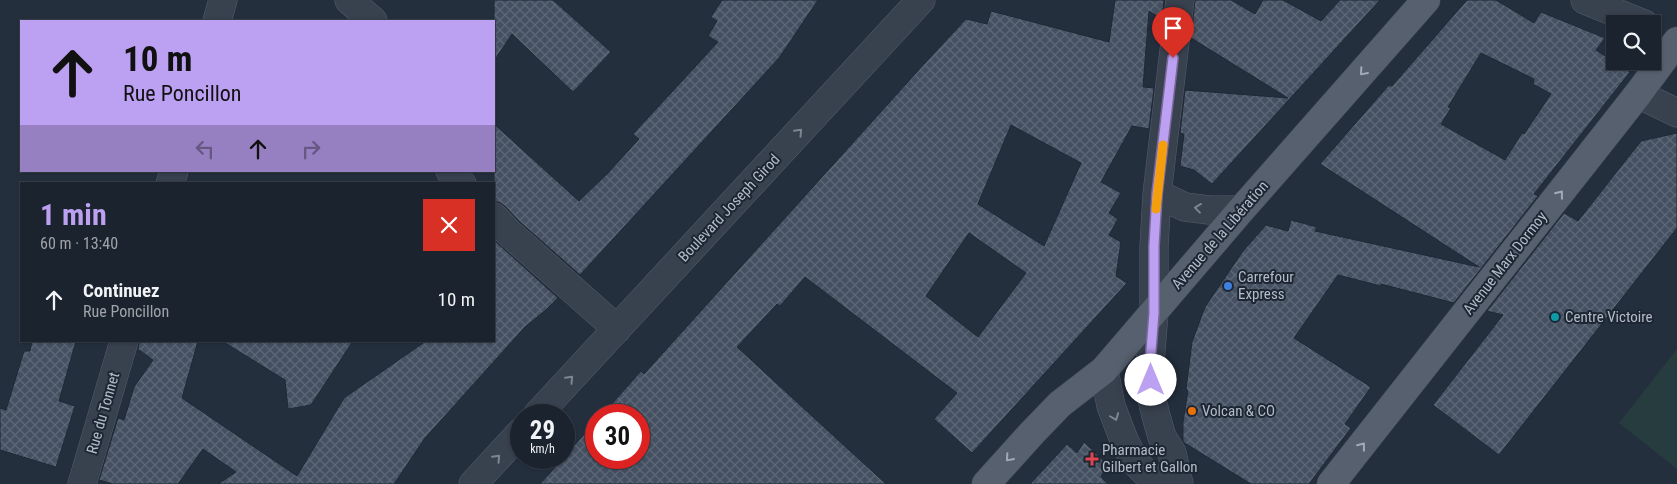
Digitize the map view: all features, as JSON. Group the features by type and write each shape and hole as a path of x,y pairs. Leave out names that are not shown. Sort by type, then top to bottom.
{"main road":[{"name":"Avenue de la Libération","path":"986,484 1060,404 1104,370 1241,210 1426,0"},
{"name":"Avenue Marx Dormoy","path":"1331,484 1638,94 1677,39"}],"street":[{"path":"217,20 223,0"},
{"path":"350,0 371,20"},
{"name":"Boulevard Joseph Girod","path":"547,404 921,0"},
{"path":"1178,484 1172,453 1162,437 1151,396 1150,363 1154,313 1154,246 1157,194 1180,0"},
{"path":"1585,0 1622,15"},
{"path":"1661,31 1677,39"},
{"path":"1638,94 1677,113"},
{"path":"451,172 460,182"},
{"path":"1157,194 1185,207 1209,210 1241,210"},
{"path":"495,218 617,328"},
{"name":"Rue du Tonnet","path":"82,484 124,342"},
{"path":"1104,370 1111,406 1124,440 1135,462 1156,482"},
{"path":"473,484 510,444"}],"green space":[{"path":"1677,349 1677,469 1619,423"}],"building":[{"path":"494,0 553,0 611,52 573,92 512,34 495,60"},
{"path":"722,0 818,0 779,58 580,275 519,221 505,206 495,202 495,125 579,201 639,139 633,134 718,42 708,36 717,21 711,17"},
{"path":"1115,0 1164,0 1162,19 1149,11 1143,87 1154,88 1149,129 1132,126 1101,182 1121,193 1109,213 1118,219 1109,235 1121,242 1116,276 1127,283 972,453 934,419 957,393 805,277 780,306 777,304 737,347 886,484 540,484 553,469 575,469 575,445 585,433 585,469 650,469 650,404 612,404 641,371 644,374 966,19 987,24 991,11 1109,42","holes":["1011,125 1081,163 1044,246 978,204","969,233 1026,273 978,337 926,296"]},
{"path":"1195,0 1231,0 1255,14 1263,0 1283,0 1321,21 1340,0 1380,0 1212,184 1194,170 1180,166 1184,134 1180,133 1185,90 1288,98 1191,38"},
{"path":"1467,0 1496,0 1534,23 1541,12 1605,38 1596,50 1606,56 1606,70 1627,70 1630,72 1534,194 1538,196 1454,303 1338,275 1294,338 1371,387 1345,424 1351,428 1309,484 1251,484 1183,442 1183,422 1188,391 1186,389 1192,342 1205,307 1243,251 1266,225 1288,231 1291,220 1317,227 1315,231 1479,267 1320,164 1389,85 1392,86","holes":["1481,53 1534,79 1533,84 1551,94 1505,160 1441,124 1451,108 1448,107"]},
{"name":"Centre Victoire","path":"1677,133 1677,228 1499,455 1433,405 1503,315 1487,311 1564,213 1578,221 1641,141"},
{"path":"495,241 558,298 525,327 425,438 394,484 218,484 236,472 203,449 178,484 113,484 99,480 118,418 124,420 134,387 153,360 138,349 139,342 198,342 182,398 297,476 344,398 425,342 495,342"},
{"path":"32,342 76,342 59,401 75,406 56,467 0,450 0,408 6,410 24,351 30,351"},
{"path":"224,342 352,342 311,405 288,409 285,380"},
{"path":"1084,442 1107,464 1101,477 1108,484 1030,484 1067,444 1077,453"}],"slow traffic":[{"path":"1156,209 1163,145"}],"place":[{"name":"Carrefour Express","path":"1228,286"},
{"name":"Centre Victoire","path":"1555,317"},
{"name":"Volcan & CO","path":"1192,411"},
{"name":"Pharmacie Gilbert et Gallon","path":"1092,459"}],"route":[{"path":"1151,380 1150,363 1154,313 1154,246 1157,194 1173,58"}]}
